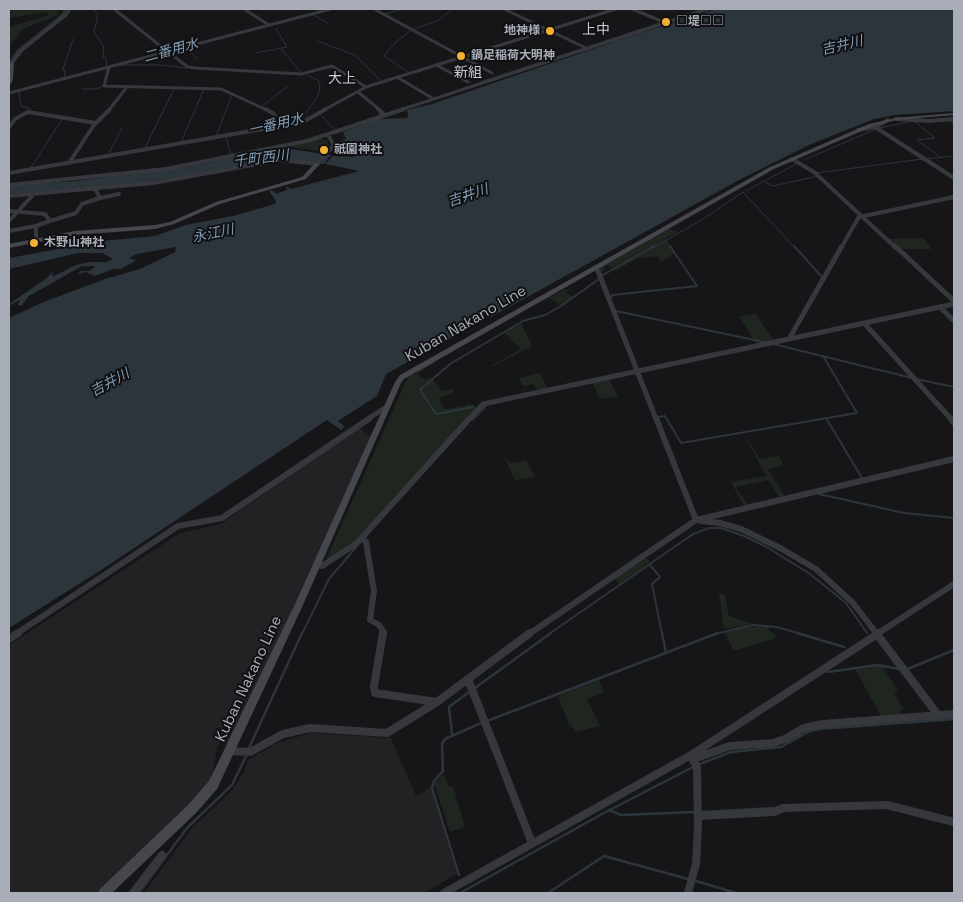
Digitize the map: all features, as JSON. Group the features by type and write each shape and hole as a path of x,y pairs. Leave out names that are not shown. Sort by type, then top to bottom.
{"main road":[{"path":"9,84 12,63"},
{"name":"Kuban Nakano Line","path":"104,893 206,795 216,780 317,566 398,382 406,375 769,170 854,131 892,120 954,114"},
{"path":"9,246 75,233 155,227 172,223 218,203 304,178 317,164"}],"street":[{"path":"12,63 22,50 70,9"},
{"path":"114,9 188,67 301,74 332,66 365,87"},
{"path":"244,9 269,25"},
{"path":"9,93 331,9"},
{"path":"374,9 492,73"},
{"path":"504,9 586,48"},
{"path":"9,174 306,121 365,87 616,9"},
{"path":"632,9 664,22"},
{"path":"9,185 166,169 272,149 328,135 431,99 708,9"},
{"path":"436,65 468,82"},
{"path":"109,68 104,85 221,89 273,113 276,116 277,126"},
{"path":"398,77 431,99"},
{"path":"69,163 96,123 102,119 127,87"},
{"path":"358,92 383,113 378,118"},
{"path":"9,126 18,116 28,112 96,123"},
{"path":"854,131 875,127 892,120 928,121 954,119"},
{"path":"875,127 954,178"},
{"path":"9,196 96,190 172,180 280,160 317,164 334,145 328,135"},
{"path":"317,566 322,566 363,538 483,404 790,338 941,308 954,302 808,167 792,159"},
{"path":"96,190 100,198"},
{"path":"9,231 43,225 76,213 82,204 119,194"},
{"path":"9,221 32,195"},
{"path":"790,338 862,216 954,197"},
{"path":"9,211 45,214 50,221"},
{"path":"36,226 36,240"},
{"path":"595,268 598,271 698,520"},
{"path":"941,308 954,321"},
{"path":"864,324 954,423"},
{"path":"9,639 178,526 222,518 389,405"},
{"path":"231,751 248,752 283,734 298,729 319,728 387,733 469,680 609,577 698,520 954,459"},
{"path":"698,520 720,523 741,529 808,564 846,596 938,715"},
{"path":"363,538 374,591 370,620 379,625 383,631 374,686 375,693 437,702"},
{"path":"444,893 691,755 954,584"},
{"path":"469,680 532,843"},
{"path":"691,755 699,757 730,746 773,743 785,739 804,728 823,724 954,714"},
{"path":"688,893 696,864 699,816 696,766 691,755"},
{"path":"699,816 774,812 780,809 887,805 954,822"},
{"path":"133,893 162,855"}],"shaded area":[{"path":"19,9 62,10 56,12 59,14 53,17 23,29 9,46 9,27 49,15 47,12 9,18 9,15 12,14 9,12"},
{"path":"319,139 327,140 329,145 321,147 318,151 289,147"},
{"path":"669,229 678,232 664,239 675,254 661,262 657,256 636,259 616,271 607,265 603,269 605,270 601,272 599,267"},
{"path":"923,238 932,249 901,249 888,239"},
{"path":"569,289 566,293 573,297 560,306 550,298 545,302 546,299"},
{"path":"756,314 773,340 756,344 739,316"},
{"path":"521,323 532,346 492,367 521,349 504,333"},
{"path":"438,358 433,364 417,374 425,380 429,378 433,380 442,391 453,389 454,392 451,394 439,398 443,409 465,406 469,403 477,407 353,543 326,560 409,378 406,378"},
{"path":"540,373 547,388 537,390 534,384 523,386 519,378"},
{"path":"609,379 618,397 600,399 592,382"},
{"path":"359,427 371,437 231,745 227,746 222,741 217,746 212,779 191,806 100,893 9,893 9,645 180,533 221,524"},
{"path":"743,433 760,459 779,456 784,465 768,470 786,498 745,508 731,482 766,476","holes":["768,480 779,497 747,504 736,487"]},
{"path":"505,459 511,463 526,460 535,477 515,480"},
{"path":"645,557 650,562 619,584 614,578"},
{"path":"719,593 725,595 729,616 753,624 724,629"},
{"path":"748,627 768,627 770,632 775,633 776,638 734,651 724,632"},
{"path":"882,666 898,691 894,693 904,709 900,709 903,716 882,718 855,669"},
{"path":"599,680 604,692 587,699 600,726 575,732 572,726 570,727 558,696"},
{"path":"311,733 391,738 416,796 431,787 457,874 424,893 144,893 192,828 232,790 243,774 248,760 277,743"},
{"path":"444,774 449,787 453,786 465,827 450,832 434,783"}],"water":[{"path":"717,9 954,9 954,111 895,115 874,119 809,145 741,179 491,317 487,315 483,317 484,320 386,374 377,396 338,421 345,427 341,430 327,420 98,572 9,628 9,318 41,303 105,279 140,269 175,252 176,247 137,254 131,257 131,259 137,260 121,269 113,269 95,276 86,272 77,274 81,271 90,271 95,266 82,266 29,296 21,306 18,305 20,300 9,306 9,304 47,278 53,271 52,277 76,265 89,262 107,262 113,259 102,253 78,253 9,269 9,258 102,241 155,236 186,225 233,216 275,204 276,201 269,191 272,190 276,194 287,190 286,186 291,189 359,171 325,164 333,156 355,157 349,145 339,145 339,142 346,139 343,132 379,119 407,118 407,110 432,104 628,37"},
{"name":"千町西川","path":"283,148 331,155 324,164 285,159 140,183 9,194 9,186 75,181 181,168"}],"waterway":[{"path":"9,64 18,51 64,14 65,9"},
{"path":"69,10 77,9"},
{"path":"93,9 98,14 94,32 104,47 103,57 106,59 107,68"},
{"path":"385,14 403,9"},
{"path":"412,30 439,20 452,9"},
{"path":"480,82 702,9"},
{"path":"312,14 329,24"},
{"path":"256,53 287,47 276,29"},
{"path":"408,72 384,56 396,42 411,30"},
{"path":"64,79 65,71 63,70 73,39"},
{"path":"317,41 355,55 381,81"},
{"name":"二番用水","path":"187,47 197,60"},
{"path":"281,49 302,73"},
{"name":"二番用水","path":"119,65 161,65 187,68"},
{"name":"一番用水","path":"300,121 317,98 320,89 319,81 307,75"},
{"path":"82,89 95,89 104,86"},
{"path":"261,107 288,86"},
{"path":"145,148 174,89"},
{"path":"181,142 204,89"},
{"path":"19,91 21,106 30,109 28,111"},
{"path":"216,136 232,95"},
{"path":"320,114 335,130"},
{"path":"30,169 63,118"},
{"path":"948,120 954,124"},
{"path":"879,128 913,121"},
{"path":"914,121 935,138 917,140 940,157"},
{"path":"108,155 122,128"},
{"path":"804,160 876,129"},
{"name":"千町西川","path":"226,136 231,156"},
{"path":"926,159 954,156"},
{"path":"816,173 923,159"},
{"path":"764,181 796,164"},
{"path":"764,181 773,186 818,176"},
{"path":"746,191 764,181"},
{"path":"666,240 700,221 743,192 795,248"},
{"path":"652,248 666,240"},
{"path":"666,240 671,248"},
{"path":"603,275 654,246"},
{"path":"611,297 612,295 697,286 670,246"},
{"path":"794,246 822,277"},
{"path":"473,407 436,414 420,390 450,364 523,321 545,315 561,306 599,279"},
{"path":"616,311 764,342"},
{"path":"773,344 823,356"},
{"path":"823,356 912,378"},
{"path":"823,356 857,413 826,418"},
{"path":"916,379 954,387"},
{"path":"472,420 486,406"},
{"path":"657,417 665,416 681,443 826,418"},
{"path":"826,418 862,478"},
{"path":"819,494 904,513 954,518"},
{"path":"549,634 693,534 709,528 721,528 744,536 765,546 810,574 846,603 867,633"},
{"path":"302,634 329,579 357,546"},
{"path":"650,565 660,577 652,584 662,634"},
{"path":"716,634 753,625 777,627 801,634"},
{"path":"248,750 302,633"},
{"path":"475,688 551,633"},
{"path":"662,633 666,653"},
{"path":"797,633 844,647"},
{"path":"666,653 716,634"},
{"path":"905,670 954,650"},
{"path":"487,721 666,653"},
{"path":"828,672 877,665 900,669"},
{"path":"452,734 449,707 469,692"},
{"path":"697,765 731,752 781,747 810,731 820,729 954,719"},
{"path":"459,875 432,788 434,781 443,771 442,744 445,739 481,723"},
{"path":"139,893 187,828 232,785 247,754"},
{"path":"609,810 693,767"},
{"path":"703,812 775,808"},
{"path":"460,893 609,810"},
{"path":"609,810 621,815 695,812"},
{"path":"548,893 604,856 688,879"},
{"path":"696,881 736,893"}],"place":[{"name":"□堤□□","path":"666,22"},
{"name":"地神様","path":"550,31"},
{"name":"鍋足稲荷大明神","path":"461,56"},
{"name":"祇園神社","path":"324,150"},
{"name":"木野山神社","path":"34,243"}],"district":[{"name":"上中","path":"596,30"},
{"name":"新組","path":"468,73"},
{"name":"大上","path":"342,79"}],"water label":[{"name":"吉井川","path":"842,46"},
{"name":"吉井川","path":"468,196"},
{"name":"永江川","path":"213,234"},
{"name":"吉井川","path":"110,383"}]}
